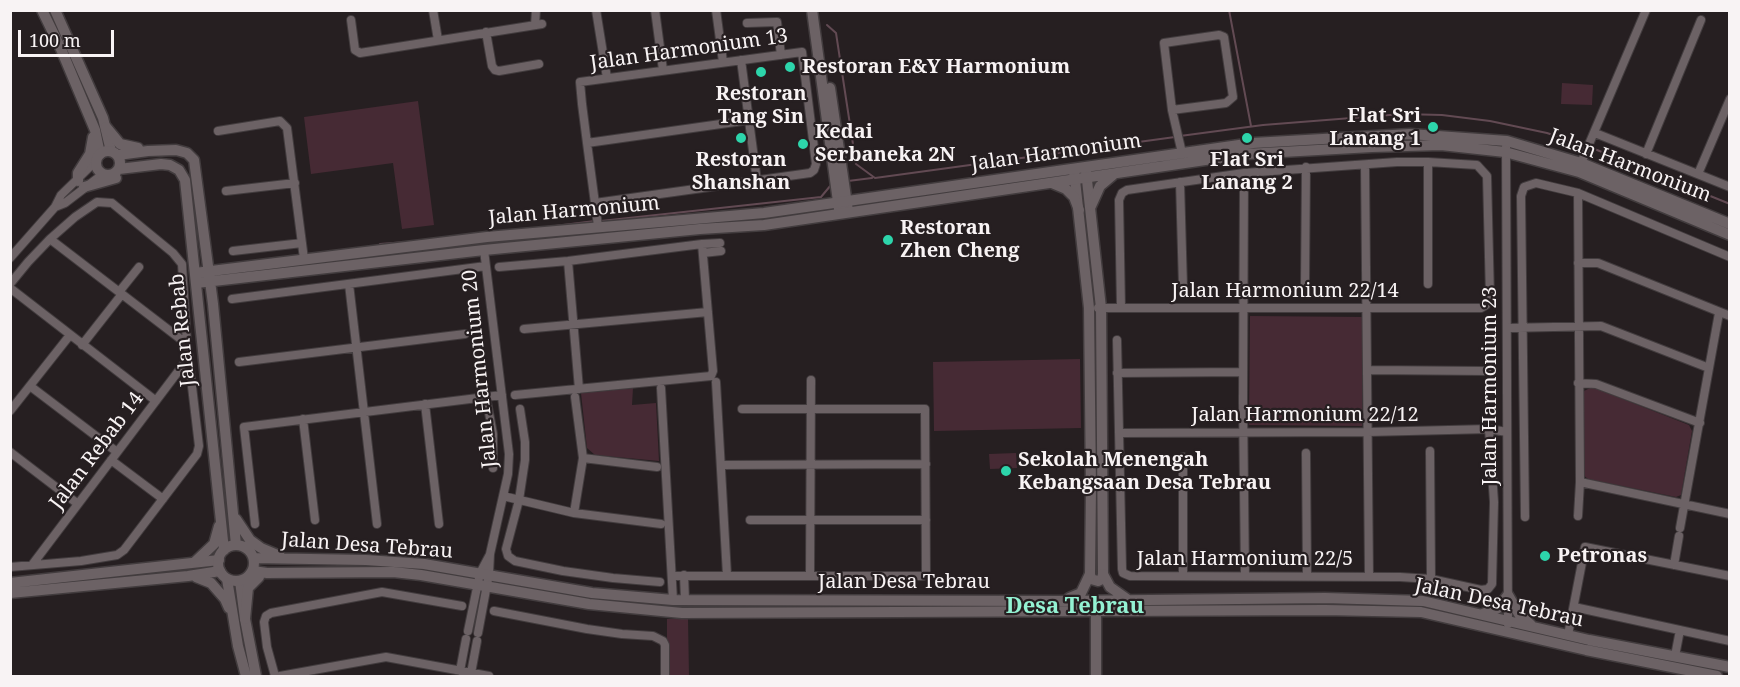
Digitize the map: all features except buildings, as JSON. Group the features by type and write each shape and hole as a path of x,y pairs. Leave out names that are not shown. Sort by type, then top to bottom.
{"main road":[{"path":"42,10 106,155 120,162 118,169"},
{"path":"55,10 106,127 120,144 148,151"},
{"path":"812,10 840,183"},
{"path":"819,10 843,207"},
{"path":"103,174 97,168 106,155 106,127"},
{"path":"95,130 90,154 78,173 81,184 114,179 144,165"},
{"name":"Jalan Harmonium","path":"196,278 764,225 843,207 1080,174 1182,153 1253,143 1410,134 1506,147 1581,163 1730,224"},
{"name":"Jalan Harmonium","path":"228,274 304,259 487,237 843,207 1051,183 1080,174 1116,174 1245,154 1360,147 1441,145 1506,147 1579,172 1730,235"},
{"name":"Jalan Rebab","path":"106,155 176,150 186,153 194,160 210,276 236,545"},
{"name":"Jalan Rebab","path":"103,174 110,175 118,169 144,165 170,165 183,174 221,513 223,565"},
{"path":"1080,174 1091,206 1101,308 1103,574 1102,579 1098,581 1091,579 1090,574 1089,308 1079,210 1080,174"},
{"path":"1091,206 1100,186 1116,174"},
{"path":"1051,183 1066,189 1074,197 1079,210"},
{"path":"207,250 215,263 228,274 215,295 213,304"},
{"path":"195,562 214,544 221,513"},
{"path":"233,513 250,540 261,548 285,558"},
{"path":"10,593 188,576 223,565 236,545 247,548 254,558 253,571 248,578 240,581"},
{"name":"Jalan Desa Tebrau","path":"254,558 391,561 483,579 589,604 682,613 1386,610 1431,613 1507,626 1586,650 1718,676"},
{"path":"10,583 195,562 223,565 240,581 256,676"},
{"path":"223,565 246,676"},
{"name":"Jalan Desa Tebrau","path":"253,571 267,573 393,572 483,579 592,593 673,600 1384,600 1436,603 1483,614 1507,626 1532,626 1730,667"},
{"path":"245,619 248,588 255,579 267,573"},
{"path":"1063,601 1081,593 1090,574"},
{"path":"1103,574 1110,587 1128,600"},
{"path":"188,576 202,578 211,583 225,599 233,616"},
{"path":"1483,614 1498,608 1508,595 1519,614 1532,626"},
{"path":"1096,611 1096,676"}],"street":[{"path":"433,10 438,40"},
{"path":"351,20 355,48 358,53 538,25 536,10"},
{"path":"596,10 607,78"},
{"path":"655,10 663,70"},
{"path":"716,10 723,62"},
{"path":"1581,163 1646,10"},
{"path":"1646,154 1701,20"},
{"path":"747,23 777,22 781,54"},
{"path":"486,32 492,66 495,70 538,64"},
{"path":"1172,110 1227,103 1233,97 1224,37 1219,35 1164,43 1172,110 1182,153"},
{"name":"Jalan Harmonium 13","path":"587,143 579,82 802,52 816,164 814,171 757,181"},
{"path":"595,203 757,181 741,60"},
{"path":"1698,174 1730,99"},
{"path":"598,226 587,143 749,120"},
{"path":"218,131 280,122 287,128 304,259"},
{"path":"1595,133 1730,187"},
{"name":"Jalan Harmonium 23","path":"1506,147 1507,626"},
{"name":"Jalan Rebab","path":"10,258 55,207 65,203 106,155"},
{"path":"1121,308 1119,200 1122,193 1127,190 1244,172 1306,167 1428,162 1428,284"},
{"name":"Jalan Harmonium 22/14","path":"1089,308 1481,308 1486,305 1490,297 1487,176 1485,171 1477,165 1428,162"},
{"path":"1365,165 1369,576"},
{"path":"1305,285 1306,167"},
{"path":"1244,172 1245,576"},
{"name":"Jalan Rebab","path":"81,184 103,174"},
{"path":"1180,182 1183,287"},
{"path":"226,191 295,183"},
{"path":"1525,517 1521,196 1524,187 1536,183 1578,193 1730,257"},
{"path":"1578,193 1580,482 1578,516"},
{"path":"11,567 81,561 117,555 124,550 197,454 199,446 182,264 173,253 112,203 97,202 75,217 50,239 28,262 10,286 156,401"},
{"path":"719,228 723,247"},
{"path":"50,239 188,344"},
{"path":"233,250 302,243"},
{"path":"499,267 568,261 702,244 723,247"},
{"path":"515,395 711,376 713,371 702,244"},
{"path":"703,253 723,247"},
{"name":"Jalan Harmonium 20","path":"483,579 508,474 509,454 484,250"},
{"path":"568,261 579,388"},
{"path":"1578,263 1598,263 1730,316"},
{"path":"232,299 486,266"},
{"path":"82,345 139,267"},
{"path":"349,284 377,524"},
{"path":"524,329 708,312"},
{"path":"1674,565 1719,313"},
{"path":"1507,328 1601,326 1709,368"},
{"path":"239,362 465,334"},
{"path":"10,411 70,335"},
{"name":"Jalan Harmonium 22/5","path":"1117,340 1117,426 1120,434 1123,573 1130,576 1369,576 1431,579 1488,590 1492,584 1494,502 1490,429"},
{"name":"Jalan Rebab 14","path":"32,565 189,357"},
{"path":"1368,370 1487,371"},
{"path":"1117,373 1243,372"},
{"path":"810,576 811,380"},
{"path":"716,382 727,575"},
{"path":"1578,383 1596,384 1700,423"},
{"path":"30,386 117,452"},
{"path":"661,388 673,600"},
{"path":"255,525 243,427 502,395"},
{"path":"486,397 492,434 493,468"},
{"path":"574,513 583,458 575,397"},
{"path":"425,404 439,524"},
{"path":"520,409 525,460 519,500 506,549 508,556 515,561 563,571 660,582"},
{"path":"673,576 924,576 926,570 925,409 742,409"},
{"path":"303,419 315,520"},
{"name":"Jalan Harmonium 22/12","path":"1490,429 1497,424 1507,423"},
{"name":"Jalan Harmonium 22/12","path":"1120,434 1490,429 1507,432"},
{"path":"1430,451 1431,579"},
{"path":"10,452 78,504"},
{"path":"1306,453 1307,576"},
{"path":"1183,457 1183,576"},
{"path":"583,458 657,467"},
{"path":"111,460 163,499"},
{"path":"721,465 926,464"},
{"path":"1580,482 1730,514"},
{"path":"503,496 574,513 661,524"},
{"path":"750,520 926,520"},
{"path":"1568,635 1585,547 1730,576"},
{"path":"684,575 685,600"},
{"path":"470,674 481,618 483,579"},
{"path":"460,671 470,621 483,579"},
{"path":"462,606 382,592 270,613 264,622 267,647 277,676 379,658 489,676"},
{"path":"1574,607 1730,641"},
{"path":"494,611 587,629 652,636 663,641 665,645 665,676"},
{"path":"470,621 481,618"},
{"path":"1675,656 1680,630"}],"shaded area":[{"path":"1562,83 1593,85 1592,105 1561,104"},
{"path":"418,101 434,225 402,229 393,163 311,174 304,117"},
{"path":"1250,316 1363,317 1362,426 1249,425"},
{"path":"1080,359 1081,428 934,431 933,362"},
{"path":"1592,387 1689,425 1692,431 1681,495 1676,497 1588,479 1583,475 1584,391"},
{"path":"633,388 632,405 656,403 659,461 595,455 587,448 581,393"},
{"path":"1016,453 1017,468 990,469 989,454"},
{"path":"688,618 689,676 667,676 667,619"}],"waterway":[{"path":"1229,10 1251,126"},
{"path":"827,25 836,33 856,164 875,178 1175,137"},
{"path":"1180,136 1263,125 1402,114 1442,115 1490,121 1547,133 1597,150 1730,204"},
{"path":"848,181 872,178"},
{"path":"601,221 821,197 831,185"},
{"path":"547,227 595,221"},
{"path":"380,244 407,242"}],"place":[{"name":"Restoran E&Y Harmonium","path":"790,67"},
{"name":"Restoran Tang Sin","path":"761,72"},
{"name":"Flat Sri Lanang 1","path":"1433,127"},
{"name":"Restoran Shanshan","path":"741,138"},
{"name":"Flat Sri Lanang 2","path":"1247,138"},
{"name":"Kedai Serbaneka 2N","path":"803,144"},
{"name":"Restoran Zhen Cheng","path":"888,240"},
{"name":"Sekolah Menengah Kebangsaan Desa Tebrau","path":"1006,471"},
{"name":"Petronas","path":"1545,556"}],"district":[{"name":"Desa Tebrau","path":"1075,607"}]}
